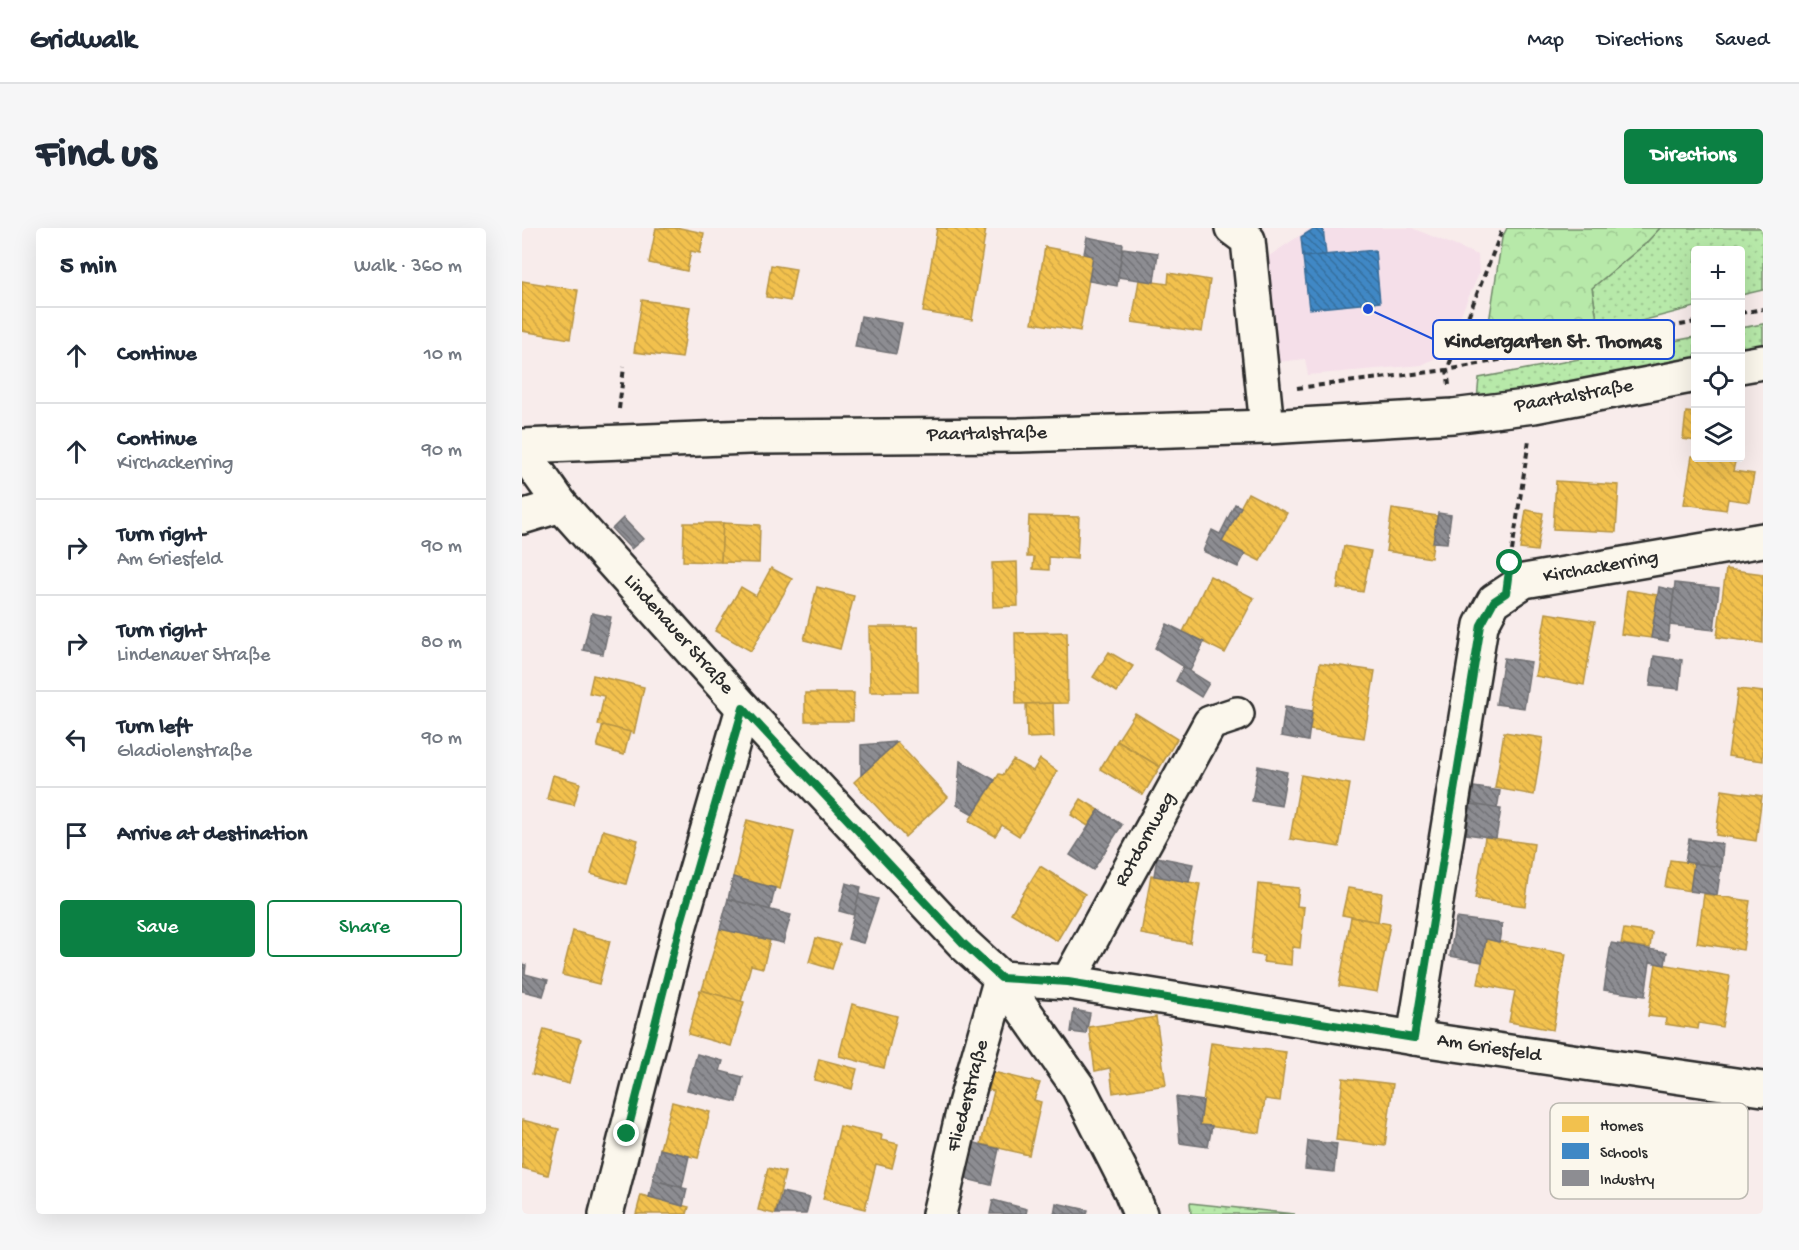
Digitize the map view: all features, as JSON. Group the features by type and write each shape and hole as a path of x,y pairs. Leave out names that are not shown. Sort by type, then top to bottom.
{"street":[{"path":"1232,228 1248,240 1267,427"},
{"path":"1745,365 1763,362"},
{"name":"Paartalstraße","path":"522,446 749,437 1019,435 1267,427 1452,416 1534,406 1691,376"},
{"name":"Lindenauer Straße","path":"522,450 561,505 743,708 963,943 1001,978 1078,1087 1131,1191 1140,1214"},
{"path":"522,517 561,505"},
{"name":"Kirchackerring","path":"1414,1038 1481,625 1494,601 1524,581 1763,540"},
{"path":"606,1214 680,926 743,708"},
{"name":"Rotdornweg","path":"1068,982 1210,723 1237,714"},
{"name":"Am Griesfeld","path":"1001,978 1068,982 1414,1038 1763,1089"},
{"name":"Fliederstraße","path":"939,1214 965,1104 1001,978"}],"path":[{"path":"1452,416 1447,370 1503,228"},
{"path":"1745,312 1763,309"},
{"path":"1264,393 1447,370 1691,323"},
{"path":"619,409 624,367"},
{"path":"1506,593 1530,432"}],"shaded area":[{"path":"1311,228 1412,228 1478,255 1479,274 1448,343 1438,357 1422,365 1308,375 1305,359 1278,362 1266,258"}],"green space":[{"path":"1507,228 1660,228 1645,244 1592,288 1599,332 1484,355 1502,238"},
{"path":"1660,228 1763,228 1763,290 1745,294 1745,246 1691,246 1691,308 1599,332 1592,288 1645,244"},
{"path":"1763,324 1763,352 1745,355 1745,327"},
{"path":"1691,338 1691,366 1477,400 1479,378"},
{"path":"1190,1203 1295,1214 1191,1214"}],"building: Homes":[{"path":"656,228 680,228 704,233 700,253 691,251 687,271 649,263"},
{"path":"937,228 986,228 972,320 923,312"},
{"path":"1045,247 1093,256 1080,331 1032,323"},
{"path":"771,265 796,269 790,301 766,297"},
{"path":"1169,273 1210,280 1202,332 1132,322 1139,280 1168,284"},
{"path":"522,281 578,290 570,339 522,331"},
{"path":"642,300 690,307 682,358 634,352"},
{"path":"1686,412 1691,412 1691,440 1683,439"},
{"path":"1691,462 1735,462 1733,471 1754,474 1749,502 1728,499 1726,510 1684,504"},
{"path":"1556,481 1619,485 1616,532 1553,529"},
{"path":"1248,493 1287,513 1260,561 1222,542"},
{"path":"1392,509 1437,516 1431,558 1386,551"},
{"path":"1526,510 1543,513 1537,551 1520,549"},
{"path":"1029,516 1079,517 1077,559 1049,557 1049,570 1033,569 1034,557 1027,557"},
{"path":"684,523 723,523 721,562 683,561"},
{"path":"723,523 760,525 759,563 721,562"},
{"path":"1344,546 1371,551 1363,592 1337,588"},
{"path":"1017,562 1018,606 993,607 992,563"},
{"path":"771,568 792,579 751,651 715,631 741,587 756,596"},
{"path":"1726,569 1763,574 1763,643 1717,637"},
{"path":"1210,576 1254,598 1225,653 1183,632"},
{"path":"817,587 854,596 840,649 804,640"},
{"path":"1627,590 1658,595 1651,638 1621,634"},
{"path":"1546,613 1595,621 1584,685 1535,676"},
{"path":"869,627 918,627 918,692 870,692"},
{"path":"1067,632 1068,703 1016,704 1015,633"},
{"path":"1109,652 1133,666 1117,692 1093,677"},
{"path":"1320,663 1375,671 1364,738 1310,730"},
{"path":"593,675 644,687 634,733 598,725 604,696 589,693"},
{"path":"1738,689 1763,692 1763,761 1728,756"},
{"path":"805,693 854,693 853,721 805,721"},
{"path":"1053,703 1054,737 1027,738 1026,704"},
{"path":"1135,713 1177,739 1160,767 1117,741"},
{"path":"603,725 630,732 624,755 597,747"},
{"path":"1504,732 1543,738 1534,795 1495,788"},
{"path":"1117,741 1160,767 1143,795 1100,769"},
{"path":"897,742 948,797 905,837 854,782"},
{"path":"1040,759 1057,771 1019,836 1002,825 995,836 969,821 999,774 1003,775 1013,760 1033,771"},
{"path":"553,775 580,783 574,805 547,799"},
{"path":"1301,775 1350,784 1339,847 1290,839"},
{"path":"1722,790 1762,796 1756,841 1716,835"},
{"path":"1081,799 1099,810 1088,826 1071,815"},
{"path":"747,820 794,832 780,889 733,877"},
{"path":"603,830 638,840 626,884 591,874"},
{"path":"1485,837 1534,844 1525,906 1475,899"},
{"path":"1670,860 1694,863 1690,891 1665,887"},
{"path":"1040,866 1085,894 1057,941 1011,913"},
{"path":"1151,875 1200,884 1190,943 1141,934"},
{"path":"1258,884 1299,888 1297,906 1304,907 1300,948 1292,947 1291,965 1263,962 1264,956 1251,954"},
{"path":"1348,888 1382,893 1378,922 1342,915"},
{"path":"1704,894 1750,901 1743,950 1697,943"},
{"path":"1351,917 1390,924 1377,992 1339,986"},
{"path":"720,929 770,940 763,968 751,965 741,1002 702,990"},
{"path":"1624,929 1652,933 1650,948 1621,944"},
{"path":"573,931 610,941 599,984 562,975"},
{"path":"816,938 840,944 832,969 809,962"},
{"path":"1486,939 1566,954 1553,1030 1509,1022 1515,991 1478,984"},
{"path":"1656,963 1730,976 1722,1027 1699,1023 1698,1029 1665,1024 1666,1018 1648,1016"},
{"path":"700,990 744,1002 731,1046 688,1034"},
{"path":"852,1004 897,1016 884,1068 839,1056"},
{"path":"1156,1017 1166,1085 1113,1093 1110,1068 1095,1071 1089,1027"},
{"path":"544,1029 581,1039 569,1084 532,1074"},
{"path":"1211,1043 1286,1052 1280,1101 1265,1099 1260,1133 1200,1125"},
{"path":"819,1059 857,1069 852,1089 814,1080"},
{"path":"993,1072 1040,1083 1034,1100 1041,1102 1029,1155 981,1144 994,1091 989,1090"},
{"path":"1343,1078 1393,1084 1385,1146 1336,1140"},
{"path":"672,1102 710,1112 698,1158 660,1149"},
{"path":"522,1120 559,1129 548,1175 522,1168"},
{"path":"840,1126 882,1135 881,1140 898,1144 892,1168 876,1164 865,1209 823,1199"},
{"path":"768,1168 785,1172 775,1214 758,1210"},
{"path":"641,1195 689,1207 687,1214 636,1214"}],"building: Schools":[{"path":"1315,228 1323,228 1326,255 1303,257 1301,237"},
{"path":"1375,250 1380,302 1309,309 1303,257"}],"building: Industry":[{"path":"1087,237 1123,244 1117,286 1089,281 1093,256 1084,254"},
{"path":"1123,248 1158,253 1154,282 1118,277"},
{"path":"861,316 902,323 896,354 855,347"},
{"path":"1235,504 1241,507 1222,542 1245,554 1238,567 1203,551 1212,530 1220,534"},
{"path":"1438,513 1451,515 1447,543 1433,542"},
{"path":"623,518 643,539 631,549 612,529"},
{"path":"1675,583 1719,588 1714,630 1670,625"},
{"path":"1659,587 1674,590 1668,641 1651,638"},
{"path":"592,613 611,617 603,654 583,650"},
{"path":"1167,624 1204,642 1190,671 1155,648"},
{"path":"1654,656 1682,660 1679,689 1650,686"},
{"path":"1504,658 1531,662 1524,708 1496,704"},
{"path":"1183,667 1209,683 1201,697 1176,681"},
{"path":"1285,707 1312,711 1308,741 1281,736"},
{"path":"897,742 861,775 861,745"},
{"path":"960,761 995,780 973,814 957,805"},
{"path":"1258,766 1287,772 1281,806 1252,801"},
{"path":"1474,787 1500,791 1497,809 1471,804"},
{"path":"1471,804 1501,809 1496,838 1466,834"},
{"path":"1099,810 1122,825 1093,870 1070,855"},
{"path":"1689,839 1723,844 1721,867 1685,862"},
{"path":"1157,857 1193,864 1189,882 1154,876"},
{"path":"1694,863 1721,867 1717,895 1690,891"},
{"path":"733,877 775,888 770,910 728,899"},
{"path":"846,883 861,887 854,915 839,911"},
{"path":"859,894 878,899 863,943 848,939"},
{"path":"728,899 791,915 783,943 720,929"},
{"path":"1456,918 1502,924 1499,942 1486,939 1482,962 1450,956"},
{"path":"1611,943 1667,952 1665,965 1650,962 1645,996 1604,990"},
{"path":"522,964 526,965 525,974 548,980 543,996 522,991"},
{"path":"1074,1010 1090,1013 1086,1034 1071,1032"},
{"path":"697,1054 723,1061 720,1071 743,1077 737,1102 687,1090"},
{"path":"1176,1097 1203,1101 1200,1125 1212,1126 1208,1147 1180,1143"},
{"path":"1308,1141 1337,1144 1334,1172 1305,1169"},
{"path":"971,1142 999,1149 991,1185 962,1178"},
{"path":"660,1149 689,1156 682,1187 653,1180"},
{"path":"653,1180 687,1189 683,1206 649,1197"},
{"path":"782,1192 810,1198 806,1214 776,1214"},
{"path":"993,1200 1027,1209 1026,1214 990,1214"},
{"path":"1056,1203 1088,1210 1087,1214 1054,1214"}],"place":[{"name":"Kindergarten St. Thomas","path":"1368,309"}],"route":[{"path":"627,1134 680,926 743,708 963,943 1001,978 1068,982 1192,1004 1414,1038 1481,625 1494,601 1506,593 1510,563"}]}
